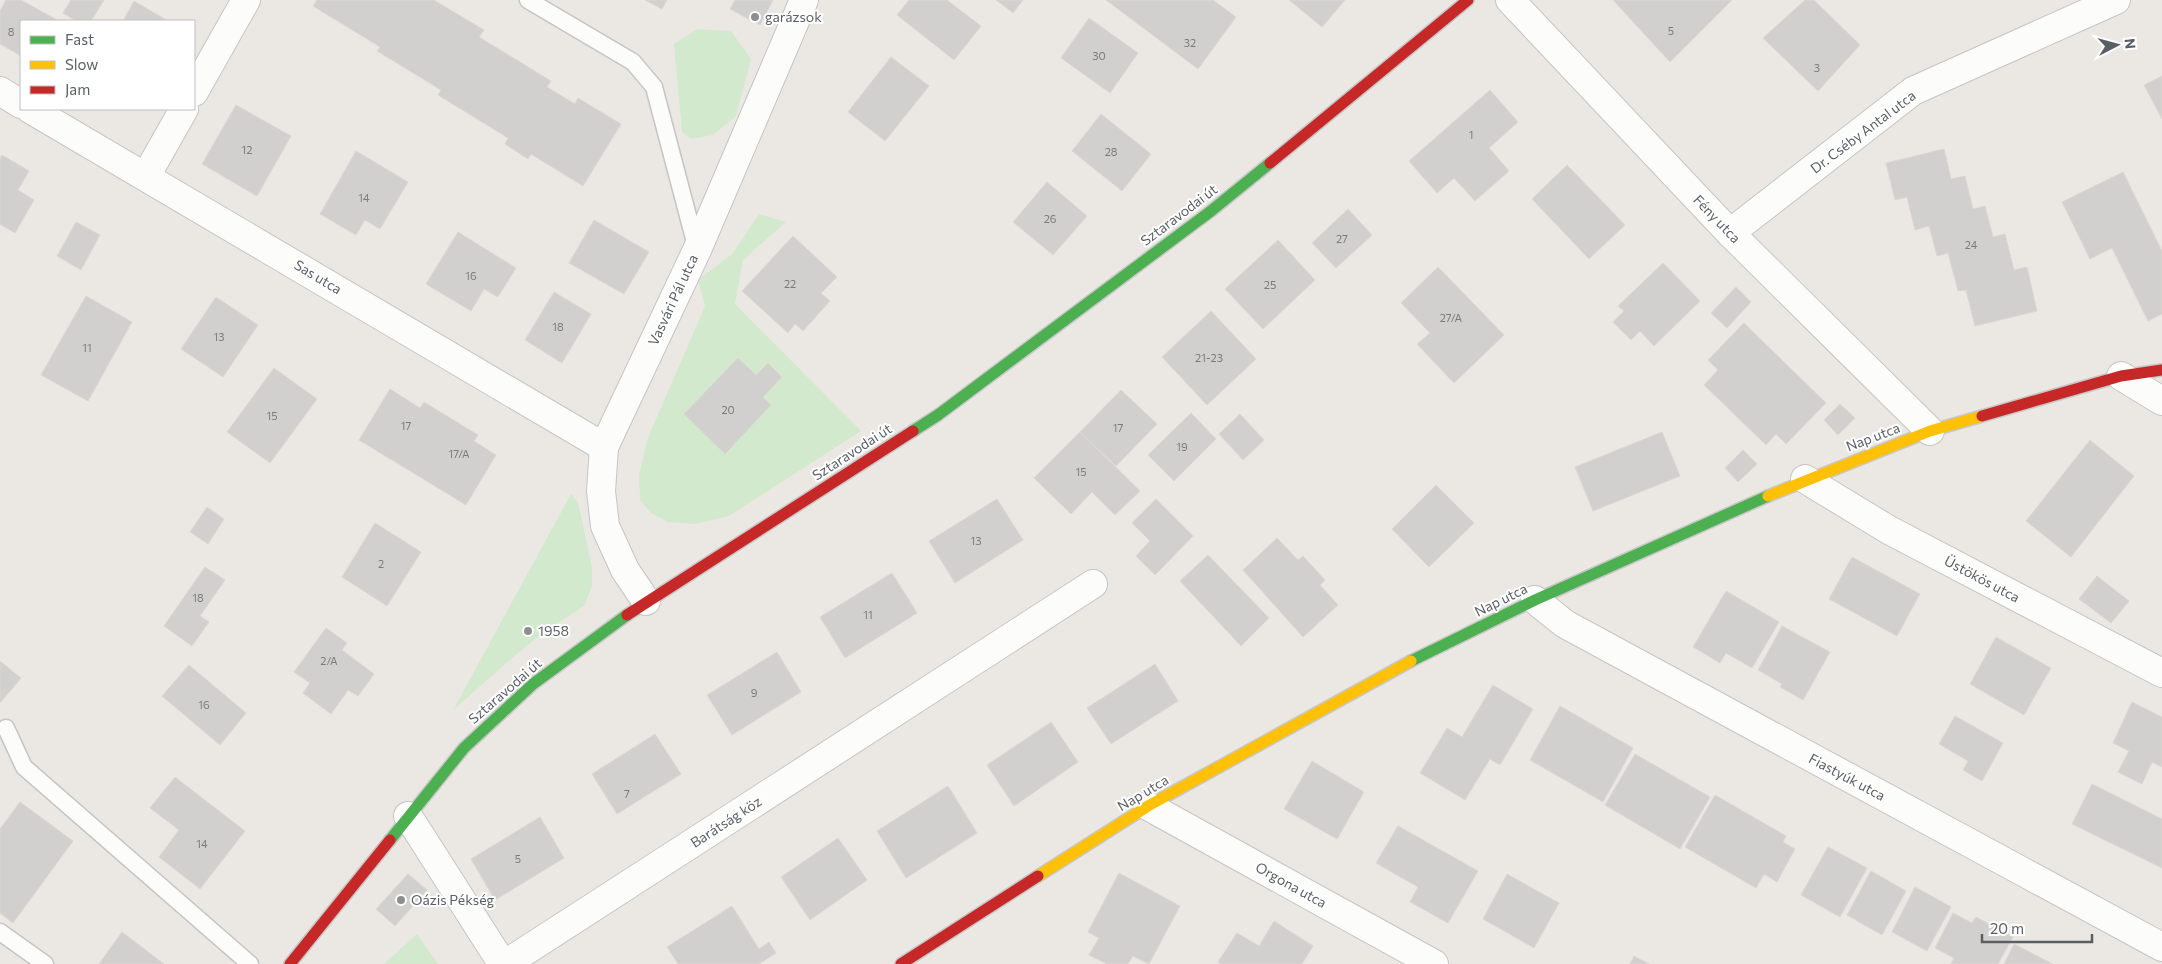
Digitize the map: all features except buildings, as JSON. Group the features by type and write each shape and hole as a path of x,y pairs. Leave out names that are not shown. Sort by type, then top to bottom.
{"street":[{"path":"195,90 246,0"},
{"name":"Vasvári Pál utca","path":"646,601 625,570 606,526 601,492 604,447 697,250 804,0"},
{"name":"Sztaravodai út","path":"290,964 464,748 533,684 646,601 938,415 1211,211 1468,0"},
{"name":"Fény utca","path":"1510,0 1730,233 1930,431"},
{"name":"Dr. Cséby Antal utca","path":"1730,233 1913,92 2116,0"},
{"path":"0,91 20,103"},
{"name":"Sas utca","path":"32,110 604,447"},
{"path":"146,176 183,110"},
{"name":"Nap utca","path":"901,964 1148,806 1389,671 1535,600 1805,478 1930,431 2121,376 2162,370"},
{"path":"2121,376 2162,402"},
{"name":"Üstökös utca","path":"1805,478 1888,530 2162,673"},
{"name":"Barátság köz","path":"408,816 498,957 510,961 1093,584"},
{"name":"Fiastyúk utca","path":"1535,600 1565,624 2162,947"},
{"name":"Orgona utca","path":"1148,806 1434,964"}],"lane":[{"path":"528,0 633,62 654,87 697,250"},
{"path":"6,728 24,767 250,964"},
{"path":"0,932 45,964"}],"green space":[{"path":"697,29 731,31 751,59 736,116 713,135 691,139 682,132 674,44"},
{"path":"759,214 786,222 743,260 735,304 861,431 729,516 695,524 668,522 651,513 640,500 639,475 647,440 705,306 698,280 732,254"},
{"path":"571,494 578,502 592,567 592,587 584,606 544,632 453,710"},
{"path":"417,934 438,964 384,964"}],"traffic: fast":[{"path":"913,431 938,415 1211,211 1270,163"},
{"path":"1411,661 1535,600 1768,496"},
{"path":"390,840 464,748 533,684 627,615"}],"traffic: slow":[{"path":"1768,496 1930,431 1982,416"},
{"path":"1038,876 1148,806 1411,661"}],"traffic: jam":[{"path":"1270,163 1468,0"},
{"path":"1982,416 2121,376 2162,370"},
{"path":"627,615 913,431"},
{"path":"290,964 390,840"},
{"path":"901,964 1038,876"}],"place":[{"name":"garázsok","path":"755,17"},
{"name":"1958","path":"528,631"},
{"name":"Oázis Pékség","path":"401,900"}]}
